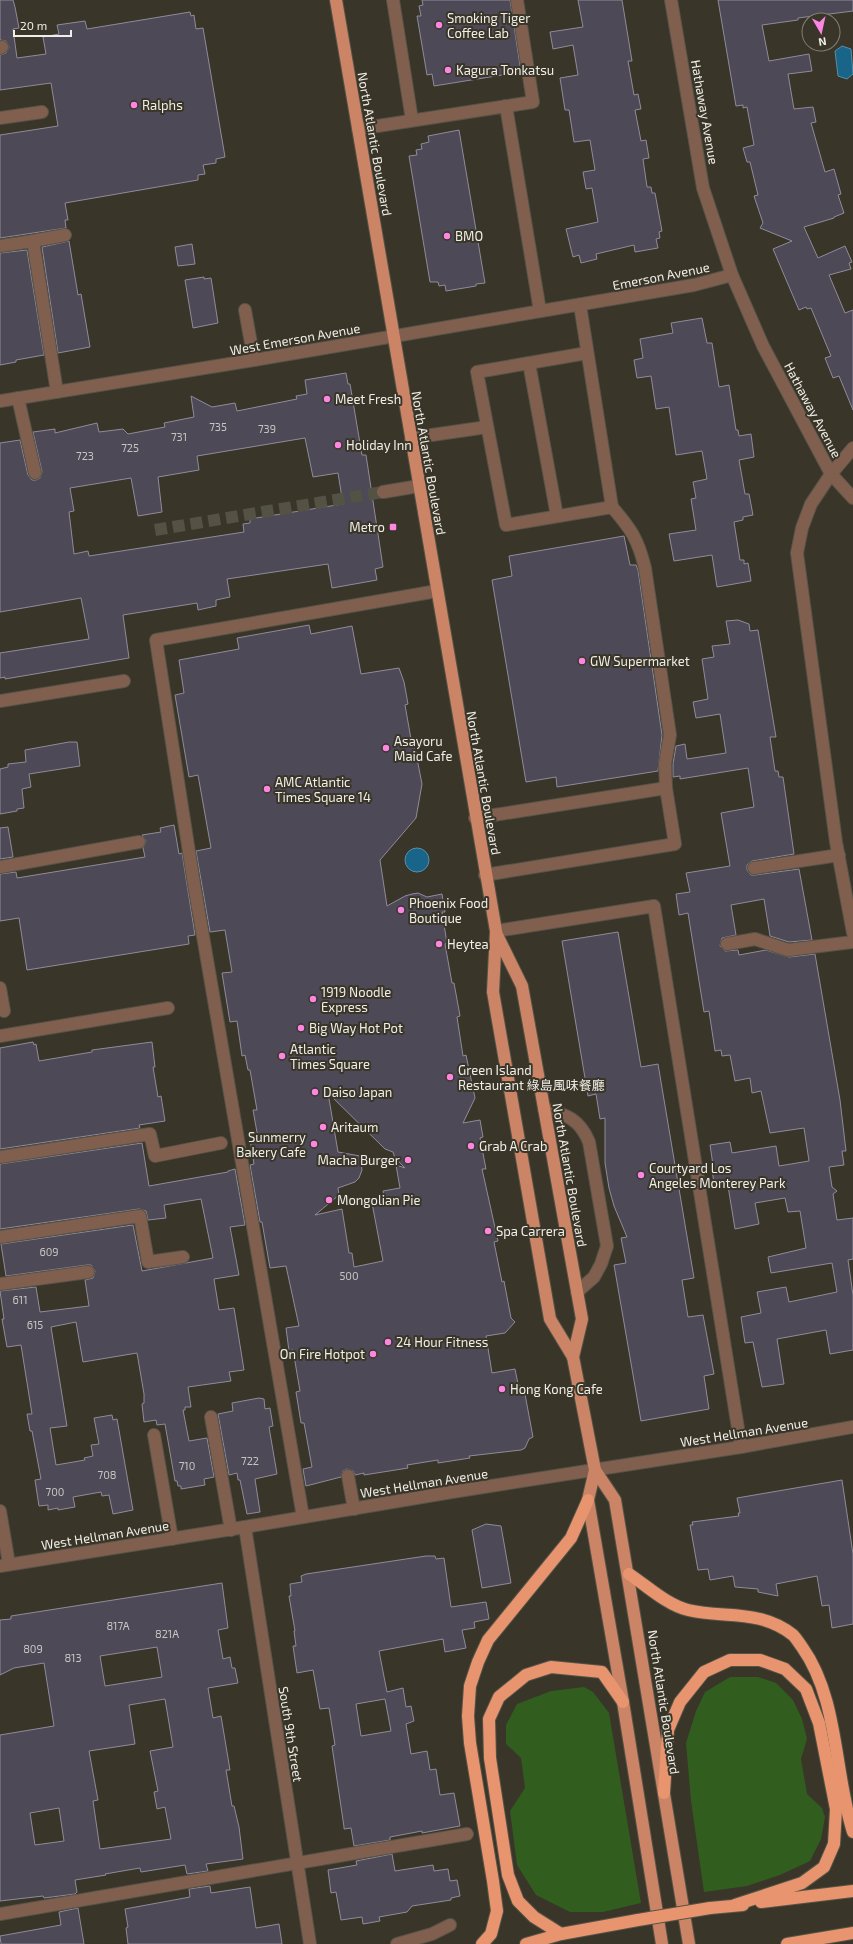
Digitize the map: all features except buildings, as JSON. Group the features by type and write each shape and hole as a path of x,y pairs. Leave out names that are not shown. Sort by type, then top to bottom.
{"highway":[{"path":"482,1944 491,1934 496,1911 493,1880 470,1743 468,1716 470,1686 478,1662 488,1640 571,1538 588,1500"},
{"path":"629,1574 670,1602 687,1610 708,1614 748,1616 772,1622 794,1636 813,1662 827,1702 847,1813 853,1832"},
{"path":"664,1793 668,1730 680,1702 704,1672 730,1660 760,1660 785,1669 806,1689 819,1723 836,1809 834,1844 824,1867 802,1883 735,1905"},
{"path":"561,1934 534,1917 518,1901 508,1875 490,1758 489,1720 499,1697 526,1675 551,1667 602,1672 624,1702"},
{"path":"526,1944 561,1934 710,1908 853,1891"},
{"path":"788,1944 853,1933"}],"main road":[{"name":"North Atlantic Boulevard","path":"336,0 485,875 496,931 493,992 550,1320 573,1357 595,1470 615,1500 629,1574 689,1944"},
{"name":"North Atlantic Boulevard","path":"496,931 522,986 582,1319 573,1357"},
{"name":"North Atlantic Boulevard","path":"595,1470 588,1500 624,1702 662,1944"}],"street":[{"path":"393,0 412,120"},
{"path":"358,129 533,102 517,0"},
{"name":"Hathaway Avenue","path":"671,0 703,188 732,275 763,346 831,474 811,504 802,528 797,553 839,855 853,933"},
{"path":"506,106 540,311"},
{"path":"0,118 42,112"},
{"path":"0,246 65,235"},
{"path":"33,241 57,392"},
{"name":"Emerson Avenue","path":"594,302 694,285 732,275"},
{"name":"West Emerson Avenue","path":"0,401 254,360 594,302"},
{"path":"485,875 675,844 666,788 665,764 670,735 645,568 639,545 628,525 612,507 580,305"},
{"path":"245,310 254,360"},
{"path":"587,353 477,372 506,525 612,507"},
{"path":"529,363 557,516"},
{"path":"18,398 35,473"},
{"path":"411,438 487,427"},
{"path":"853,448 831,474 853,498"},
{"path":"383,492 419,486"},
{"path":"303,1518 197,900 156,640 437,591"},
{"path":"0,701 124,681"},
{"path":"476,818 666,788"},
{"path":"0,867 139,842"},
{"path":"754,868 839,855"},
{"path":"496,931 654,906 741,1447"},
{"path":"727,944 755,939 788,950 853,942"},
{"path":"0,988 4,1011"},
{"path":"0,1036 168,1008"},
{"path":"544,1109 559,1112 573,1119 584,1130 589,1142 607,1246 601,1264 594,1277 577,1292"},
{"path":"0,1157 150,1134 155,1156 221,1143"},
{"path":"0,1237 140,1216 148,1262 183,1257"},
{"path":"0,1284 88,1272"},
{"path":"210,1417 231,1530"},
{"name":"West Hellman Avenue","path":"4,1565 231,1530 741,1447 853,1427"},
{"path":"154,1435 172,1539"},
{"path":"348,1476 354,1509"},
{"path":"0,1511 4,1565"},
{"name":"South 9th Street","path":"245,1527 310,1944"},
{"path":"0,1914 297,1865 467,1834"},
{"path":"397,1944 432,1934 450,1925"}],"green space":[{"path":"730,1677 758,1677 776,1683 793,1700 802,1719 807,1739 801,1759 807,1794 822,1808 825,1817 821,1839 810,1861 780,1875 747,1886 704,1892 691,1801 686,1743 696,1711 705,1692"},
{"path":"584,1687 593,1692 609,1713 641,1903 603,1912 570,1912 536,1895 517,1865 510,1811 525,1788 521,1758 506,1744 506,1725 517,1704 551,1691"}],"water":[{"path":"841,47 851,49 853,74 847,79 838,76 835,52 841,52"},
{"path":"417,848 422,849 428,855 428,865 422,871 417,872 412,871 406,865 405,860 406,855 412,849"}],"tunnel":[{"path":"155,530 383,492"}],"place":[{"name":"Smoking Tiger Coffee Lab","path":"439,25"},
{"name":"Kagura Tonkatsu","path":"448,70"},
{"name":"Ralphs","path":"134,105"},
{"name":"BMO","path":"447,236"},
{"name":"Meet Fresh","path":"327,399"},
{"name":"Holiday Inn","path":"338,445"},
{"name":"Metro","path":"393,527"},
{"name":"GW Supermarket","path":"582,661"},
{"name":"Asayoru Maid Cafe","path":"386,748"},
{"name":"AMC Atlantic Times Square 14","path":"267,789"},
{"name":"Phoenix Food Boutique","path":"401,910"},
{"name":"Heytea","path":"439,944"},
{"name":"1919 Noodle Express","path":"313,999"},
{"name":"Big Way Hot Pot","path":"301,1028"},
{"name":"Atlantic Times Square","path":"282,1056"},
{"name":"Green Island Restaurant 綠島風味餐廳","path":"450,1077"},
{"name":"Daiso Japan","path":"315,1092"},
{"name":"Aritaum","path":"323,1127"},
{"name":"Sunmerry Bakery Cafe","path":"314,1144"},
{"name":"Grab A Crab","path":"471,1146"},
{"name":"Macha Burger","path":"408,1160"},
{"name":"Courtyard Los Angeles Monterey Park","path":"641,1175"},
{"name":"Mongolian Pie","path":"329,1200"},
{"name":"Spa Carrera","path":"488,1231"},
{"name":"24 Hour Fitness","path":"388,1342"},
{"name":"On Fire Hotpot","path":"373,1354"},
{"name":"Hong Kong Cafe","path":"502,1389"}]}
